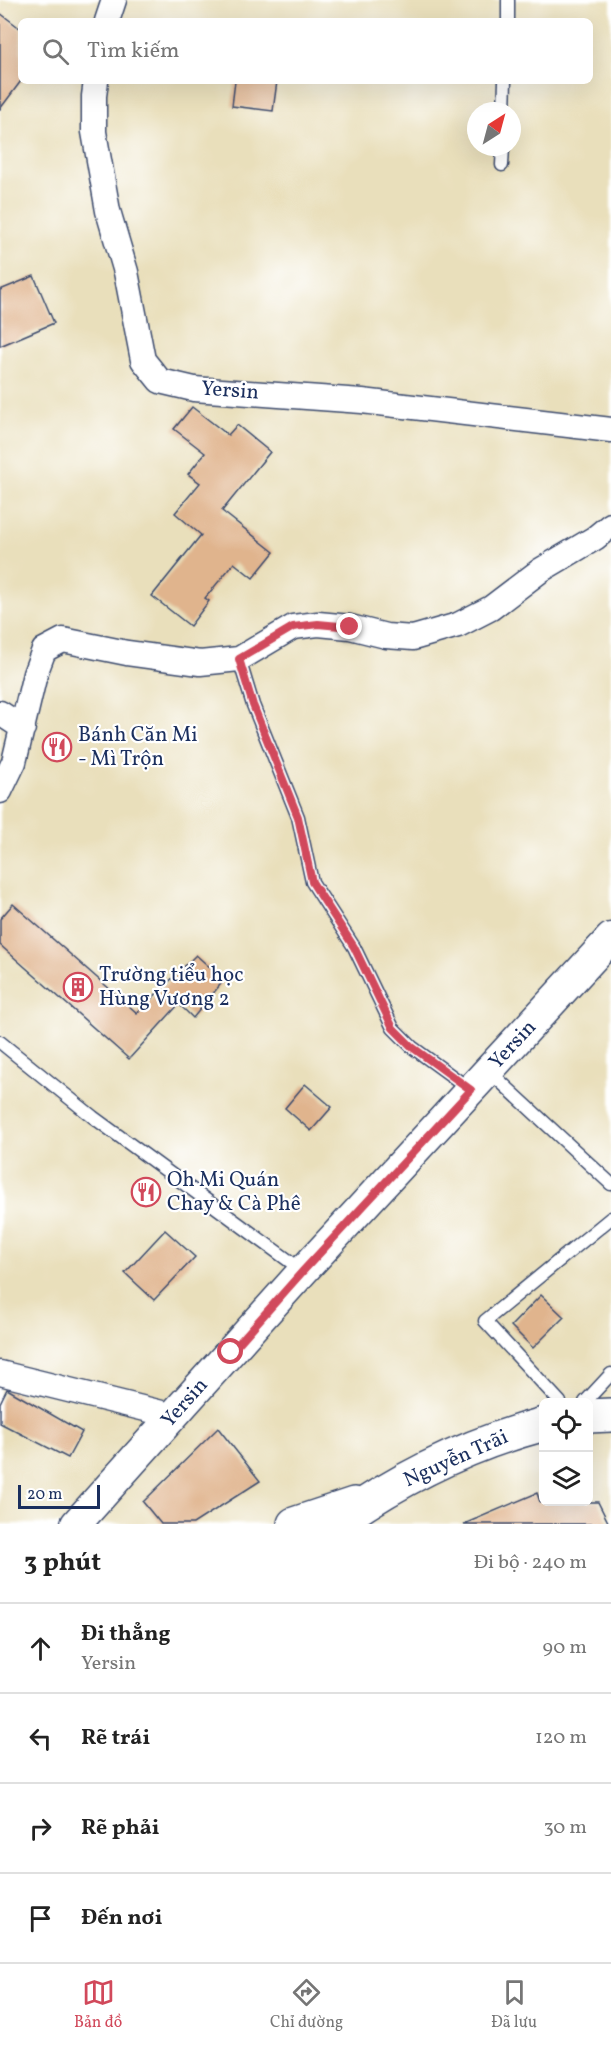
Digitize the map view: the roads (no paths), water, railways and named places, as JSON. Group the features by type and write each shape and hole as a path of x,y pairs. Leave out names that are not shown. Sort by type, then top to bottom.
{"main road":[{"path":"593,1416 611,1415"},
{"name":"Nguyễn Trãi","path":"335,1524 370,1499 443,1462 513,1433 539,1425"},
{"name":"Nguyễn Trãi","path":"294,1524 370,1499"}],"street":[{"path":"108,18 114,0"},
{"name":"Yersin","path":"96,84 94,132 108,211 126,272 143,360 160,381 194,389 363,401 611,430"},
{"path":"0,791 14,762 35,675 44,650 63,640 127,653 200,663 239,659 293,627 318,624 350,627 386,636 413,638 458,625 492,608 541,570 595,538 611,525"},
{"path":"0,713 23,728"},
{"name":"Yersin","path":"76,1524 303,1271 611,938"},
{"path":"0,1373 174,1416"}],"lane":[{"path":"508,0 508,18"},
{"path":"504,102 505,84"},
{"path":"502,156 502,165"},
{"path":"239,659 253,705 298,817 312,882 354,947 393,1028 412,1047 480,1080 611,1184"},
{"path":"0,1042 93,1117 303,1271"},
{"path":"556,1398 485,1321 611,1218"},
{"path":"589,1398 611,1374"}],"place":[{"name":"Bánh Căn Mi - Mì Trộn","path":"57,747"},
{"name":"Trường tiểu học Hùng Vương 2","path":"78,987"},
{"name":"Oh Mi Quán Chay & Cà Phê","path":"146,1192"}]}
